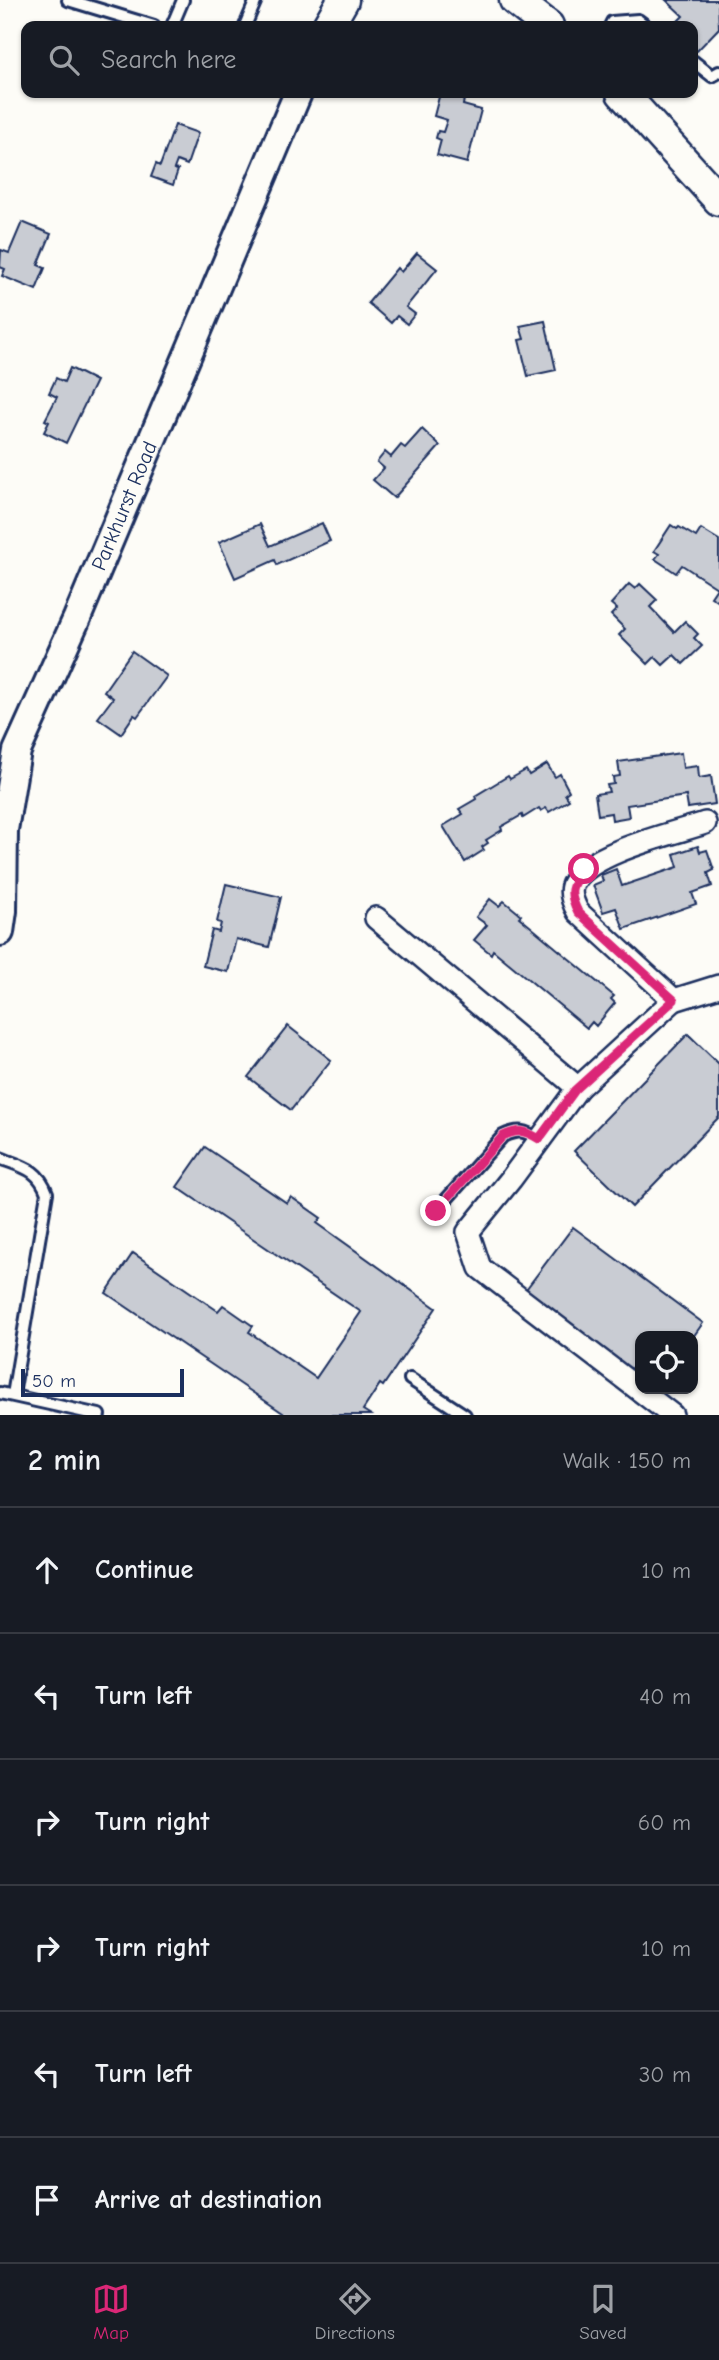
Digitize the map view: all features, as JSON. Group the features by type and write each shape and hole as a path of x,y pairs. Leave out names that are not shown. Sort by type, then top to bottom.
{"main road":[{"path":"329,21 343,0"},
{"path":"514,0 541,21"},
{"path":"627,98 719,200"}],"street":[{"path":"327,21 329,0"},
{"name":"Parkhurst Road","path":"1,919 4,830 18,751 77,618 296,98"},
{"path":"674,1000 578,912 571,899 572,884 584,869 604,856 705,823"},
{"path":"376,918 578,1088"},
{"path":"672,1415 480,1268 468,1232 578,1088 674,1000 719,986"}],"lane":[{"path":"68,0 137,21"},
{"path":"174,21 183,0"},
{"path":"247,21 256,0"},
{"path":"698,65 712,76 719,72"},
{"path":"436,1211 503,1136 516,1130 526,1131 539,1139"},
{"path":"0,1158 32,1171 43,1180 47,1193 13,1395"},
{"path":"410,1379 465,1415"},
{"path":"0,1393 99,1415"}],"building":[{"path":"666,0 718,0 719,28 698,50 698,21 678,21 683,16"},
{"path":"439,98 464,99 463,105 481,110 467,163 437,155 441,140 436,138 438,131 443,132 447,120 434,116"},
{"path":"175,125 198,133 187,165 177,161 174,169 178,170 173,185 151,177 156,164 160,166"},
{"path":"22,222 51,234 38,265 45,268 36,290 2,276 5,269 0,267 1,250 9,253"},
{"path":"417,253 437,269 406,307 415,314 407,324 397,316 391,323 368,303 397,268 401,272"},
{"path":"545,321 556,370 528,376 519,340 524,339 520,326"},
{"path":"70,368 96,381 66,443 44,432 49,422 45,420 57,397 49,393 56,378 64,382"},
{"path":"422,429 440,446 394,498 373,480 384,468 377,462 385,452 391,457 401,445 405,448"},
{"path":"322,523 330,541 277,565 275,560 235,578 219,542 260,524 270,546"},
{"path":"671,525 696,537 701,529 719,540 719,602 711,597 717,588 682,565 676,573 655,559 659,554 654,551"},
{"path":"629,584 635,589 640,584 657,600 650,607 674,632 685,621 698,634 694,638 702,646 683,664 674,655 663,665 655,657 648,664 619,635 625,629 611,615 617,609 611,604"},
{"path":"132,651 167,676 121,734 98,718 113,698 104,691"},
{"path":"681,753 683,768 698,766 699,778 711,776 715,804 688,808 686,796 627,805 629,817 612,820 611,813 598,815 595,794 609,792 607,785 614,784 613,777 620,776 618,762"},
{"path":"547,764 555,777 560,774 569,791 565,794 569,800 549,812 546,808 541,811 539,808 501,827 502,830 486,840 488,843 482,847 484,850 465,862 443,826 463,814 459,809 476,799 475,796 508,776 510,779 526,770 529,775"},
{"path":"698,846 700,852 707,850 714,870 708,873 712,886 692,893 696,904 624,929 616,908 603,912 593,885 603,881 601,875 616,869 622,886 678,867 674,854"},
{"path":"226,884 281,897 269,947 236,939 228,972 203,966 212,930 219,932 221,923 217,922"},
{"path":"490,899 499,906 504,901 521,915 519,917 614,996 611,999 615,1003 596,1026 592,1022 587,1028 493,950 491,954 474,940 487,925 476,917"},
{"path":"288,1026 331,1060 291,1110 248,1077"},
{"path":"688,1034 719,1064 719,1117 632,1207 574,1151"},
{"path":"205,1147 287,1203 291,1197 321,1218 317,1223 436,1308 383,1386 380,1384 363,1410 371,1415 286,1415 106,1293 133,1253 218,1311 223,1305 253,1326 249,1332 316,1378 361,1312 177,1187"},
{"path":"573,1227 703,1323 697,1331 635,1331 635,1374 524,1292"}],"route":[{"path":"436,1211 503,1136 516,1130 526,1131 539,1139 575,1090 674,1000 578,912 571,899 572,884 584,869"}]}
